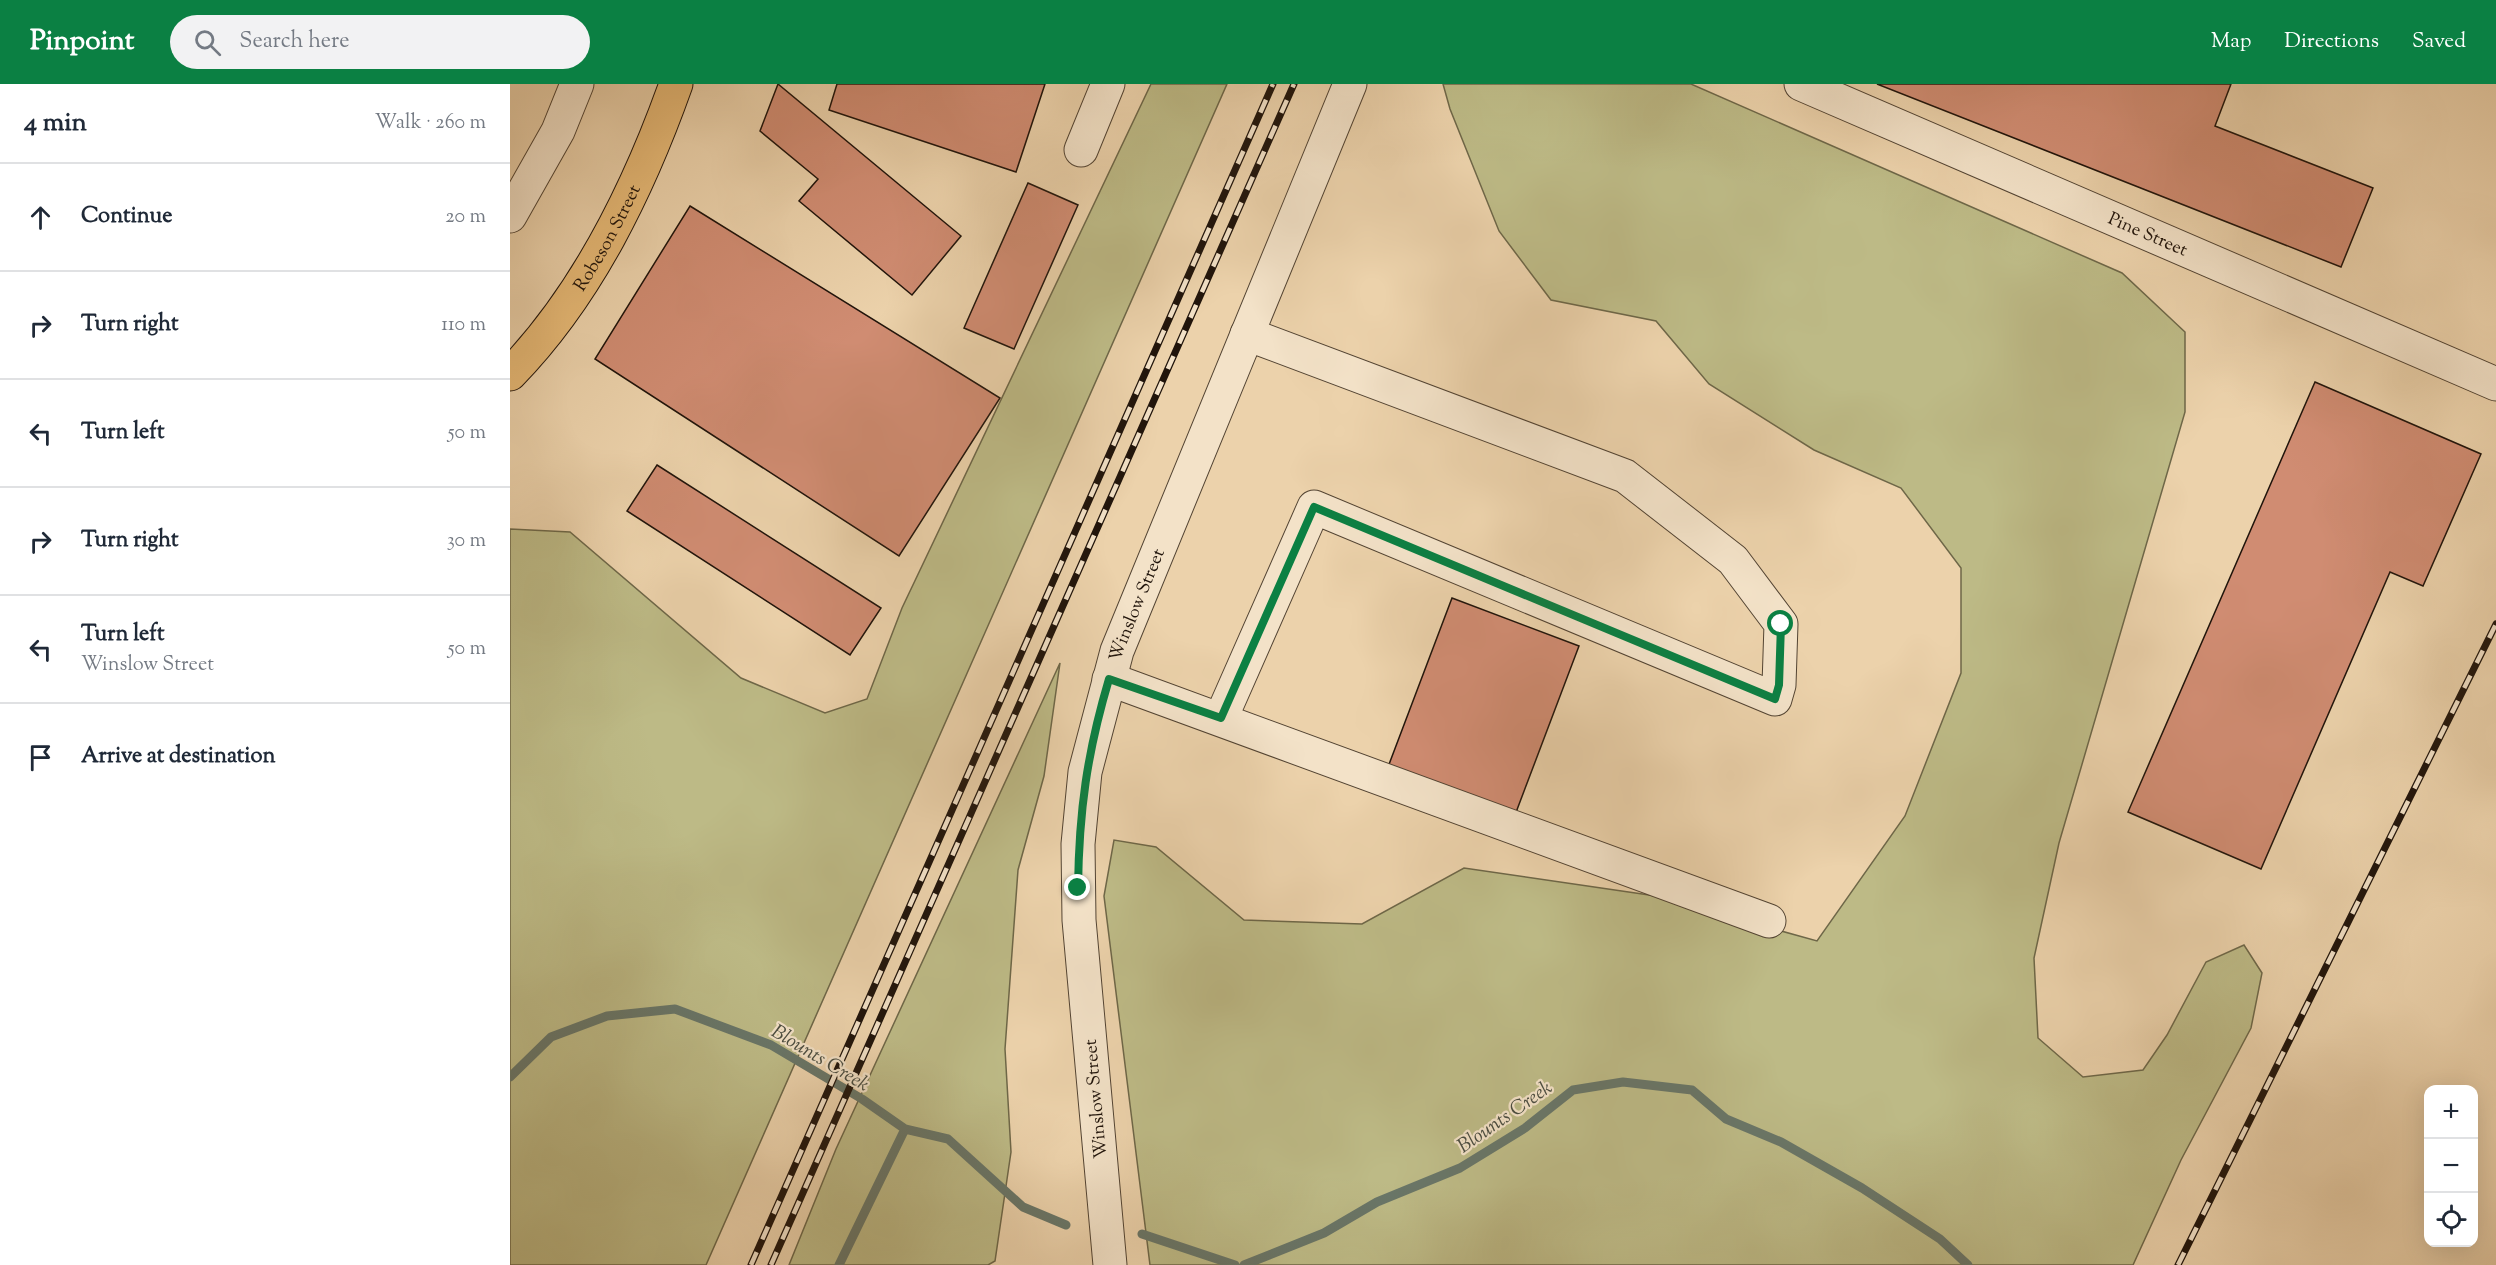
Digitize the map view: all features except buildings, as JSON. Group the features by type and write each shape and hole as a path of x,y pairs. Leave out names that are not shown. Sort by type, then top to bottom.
{"main road":[{"name":"Robeson Street","path":"510,374 558,315 606,244 636,186 676,84"}],"street":[{"path":"510,216 558,131 577,84"},
{"path":"1081,150 1108,84"},
{"name":"Winslow Street","path":"1110,1265 1078,888 1078,844 1085,772 1121,642 1350,84"},
{"name":"Pine Street","path":"1801,84 2496,384"},
{"path":"1221,718 1314,507 1775,699 1779,685 1781,624 1733,560 1625,476 1247,334"},
{"path":"1109,679 1221,718 1769,921"}],"shaded area":[{"path":"1151,84 1227,84 706,1265 510,1265 510,529 570,532 741,678 825,713 867,699 902,608"},
{"path":"1443,84 1691,84 2122,273 2185,332 2185,412 2059,843 2034,958 2038,1038 2083,1077 2143,1070 2167,1035 2206,962 2244,945 2262,973 2251,1028 2181,1160 2133,1265 1150,1265 1104,896 1114,840 1156,847 1244,920 1362,924 1464,868 1656,896 1817,941 1905,816 1961,673 1961,568 1901,488 1814,450 1709,384 1656,321 1551,300 1499,231 1450,109"},
{"path":"1060,663 1044,776 1018,870 1005,1049 1011,1152 995,1261 988,1265 789,1265 836,1149"}],"waterway":[{"name":"Blounts Creek","path":"510,1077 551,1037 607,1016 675,1009 771,1045 862,1099 905,1129 948,1139 1023,1207 1066,1225"},
{"name":"Blounts Creek","path":"1244,1265 1324,1233 1377,1202 1460,1168 1525,1128 1573,1090 1623,1082 1692,1090 1726,1119 1781,1142 1862,1188 1940,1239 1968,1265"},
{"path":"839,1265 905,1129"},
{"name":"Blounts Creek","path":"1142,1234 1235,1265"}],"railway":[{"path":"751,1265 1273,84"},
{"path":"771,1265 1294,84"},
{"path":"2178,1265 2496,624"}],"route":[{"path":"1078,888 1078,844 1085,772 1091,741 1109,679 1221,718 1314,507 1775,699 1779,685 1781,624"}]}
